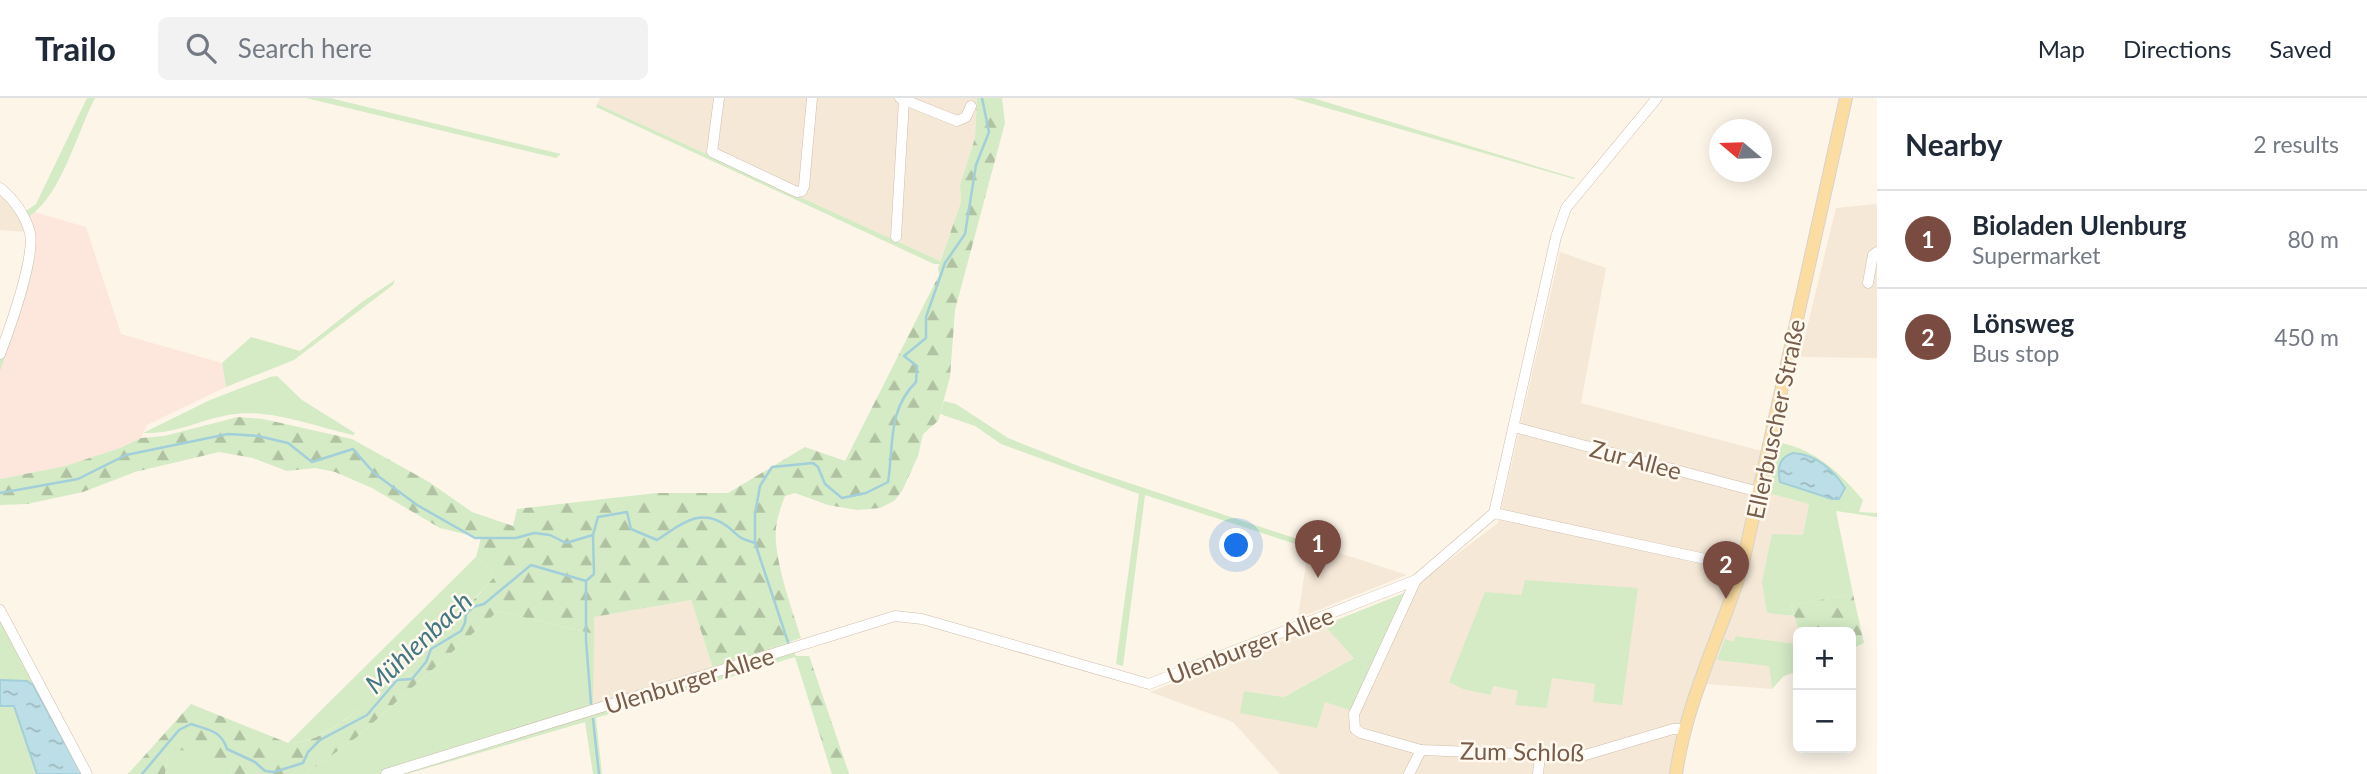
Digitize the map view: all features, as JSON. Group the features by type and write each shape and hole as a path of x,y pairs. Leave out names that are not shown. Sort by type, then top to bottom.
{"main road":[{"name":"Ellerbuscher Straße","path":"1675,774 1684,729 1742,567 1846,98"}],"street":[{"path":"719,98 712,152 797,192 802,191 804,186 812,98"},
{"path":"1657,98 1566,208 1556,237 1494,513 1742,567"},
{"path":"896,237 902,99 957,121 965,117 971,106"},
{"path":"0,188 8,194 23,215 30,234 26,272 0,355"},
{"path":"1868,283 1873,255 1877,252"},
{"name":"Zur Allee","path":"1514,427 1759,492"},
{"name":"Ulenburger Allee","path":"386,774 895,616 922,619 1149,684 1416,580 1494,513"},
{"name":"Zum Schloß","path":"1416,580 1354,714 1353,724 1361,733 1421,750 1582,757 1673,729 1684,729"},
{"path":"0,610 87,774"},
{"path":"1409,774 1421,750"},
{"path":"1538,774 1540,755"}],"shaded area":[{"path":"600,98 977,98 975,138 960,185 961,202 940,261 597,104"},
{"path":"0,192 11,199 25,232 0,230"},
{"path":"1877,204 1877,358 1800,357 1836,208"},
{"path":"35,212 86,227 121,334 222,363 226,387 147,425 141,438 120,448 65,466 0,479 0,371 21,311 36,252 28,217"},
{"path":"1560,252 1606,268 1581,403 1777,455 1768,493 1809,504 1803,535 1767,613 1794,616 1797,627 1793,627 1793,643 1736,636 1769,666 1772,689 1707,684 1691,728 1682,774 1280,774 1233,722 1150,692 1324,625 1355,657 1284,697 1244,691 1317,727 1325,701 1407,592 1498,523","holes":["1525,580 1621,705 1595,684 1552,678 1547,708 1518,691 1492,686 1491,695 1449,681 1521,595"]},
{"path":"1309,543 1407,575 1298,618"},
{"path":"691,600 713,668 593,705 593,617"}],"green space":[{"path":"87,98 95,98 59,180 40,208 28,217 35,232 34,263 24,302 0,371 0,345 25,250 26,211 36,204"},
{"path":"306,98 330,98 561,154 556,158"},
{"path":"977,98 1002,98 1005,123 955,310 950,377 938,421 923,434 918,456 902,491 894,501 880,508 857,510 828,505 795,493 785,496 777,524 777,554 801,638 713,668 691,600 594,617 594,634 498,611 357,737 306,774 232,774 223,764 179,750 168,756 165,774 128,774 191,704 288,743 306,741 345,720 494,577 489,568 476,557 481,538 440,528 372,488 335,472 315,468 287,471 253,458 219,452 135,472 83,492 27,504 0,505 0,479 65,466 120,448 141,438 164,436 238,417 263,419 352,439 429,482 472,512 513,526 517,509 656,493 728,493 805,447 845,461 939,275 938,268 961,202 960,185 975,138"},
{"path":"1292,98 1313,98 1575,178 1574,179"},
{"path":"597,104 940,261 940,264 934,264 596,107"},
{"path":"395,280 393,285 294,360 226,387 222,363 251,337 300,351 362,302"},
{"path":"277,376 302,400 355,433 353,435 291,419 243,413 166,431 143,433 210,400"},
{"path":"944,401 956,404 1008,438 1081,467 1309,543 1308,548 1145,495 1123,666 1116,664 1139,494 1001,444 975,426 940,414"},
{"path":"1780,443 1805,451 1826,464 1863,500 1859,512 1877,513 1877,517 1836,511 1853,594 1791,605 1794,616 1767,613 1762,582 1772,534 1803,535 1809,504 1768,493"},
{"path":"476,557 489,568 494,577 482,591 349,717 328,731 307,740 288,743"},
{"path":"1525,580 1638,588 1622,705 1593,702 1595,684 1552,678 1547,708 1515,705 1518,691 1493,686 1491,695 1463,689 1449,682 1485,592 1521,595"},
{"path":"1407,592 1353,711 1325,702 1317,728 1240,713 1244,691 1284,697 1354,658 1324,625"},
{"path":"1853,594 1864,643 1856,647 1856,627 1798,627 1791,605"},
{"path":"498,611 594,634 593,705 790,642 796,656 809,656 849,774 832,774 795,657 596,718 602,774 593,774 585,722 407,774 306,774 357,737"},
{"path":"0,619 83,774 0,774"},
{"path":"1736,636 1793,643 1793,673 1784,676 1772,689 1769,666 1717,660 1725,639 1733,642"},
{"path":"809,656 849,774 832,774 796,657"},
{"path":"187,749 211,760 218,760 227,766 232,774 165,774 168,756 175,750"}],"water":[{"path":"1793,453 1809,456 1835,475 1845,488 1839,499 1780,482 1780,464 1785,457"},
{"path":"0,680 27,681 33,685 82,774 37,774 14,706 0,706"}],"waterway":[{"name":"Mühlenbach","path":"142,774 179,730 191,724 217,734 227,749 255,762 265,771 274,772 303,763 308,752 320,740 367,715 397,680 412,679 426,662 431,649 461,631 466,614 473,607 484,604 531,565 586,581 594,574 593,535 598,517 627,512 631,529 657,540 691,520 708,518 717,520 741,538 755,543 755,514 760,486 772,467 813,463 818,467 825,484 842,498 866,493 888,482 896,417 900,405 916,382 917,366 904,356 926,338 926,317 945,263 965,234 976,165 989,132 982,98"},
{"path":"0,493 78,479 126,455 228,434 258,436 288,443 312,462 353,449 374,473 417,505 475,538 516,538 534,533 550,535 566,543 593,535"},
{"path":"755,543 788,642"},
{"path":"586,582 586,640 591,704"},
{"path":"593,719 599,774"}],"place":[{"name":"Bioladen Ulenburg","path":"1318,578"},
{"name":"Lönsweg","path":"1726,599"}]}
